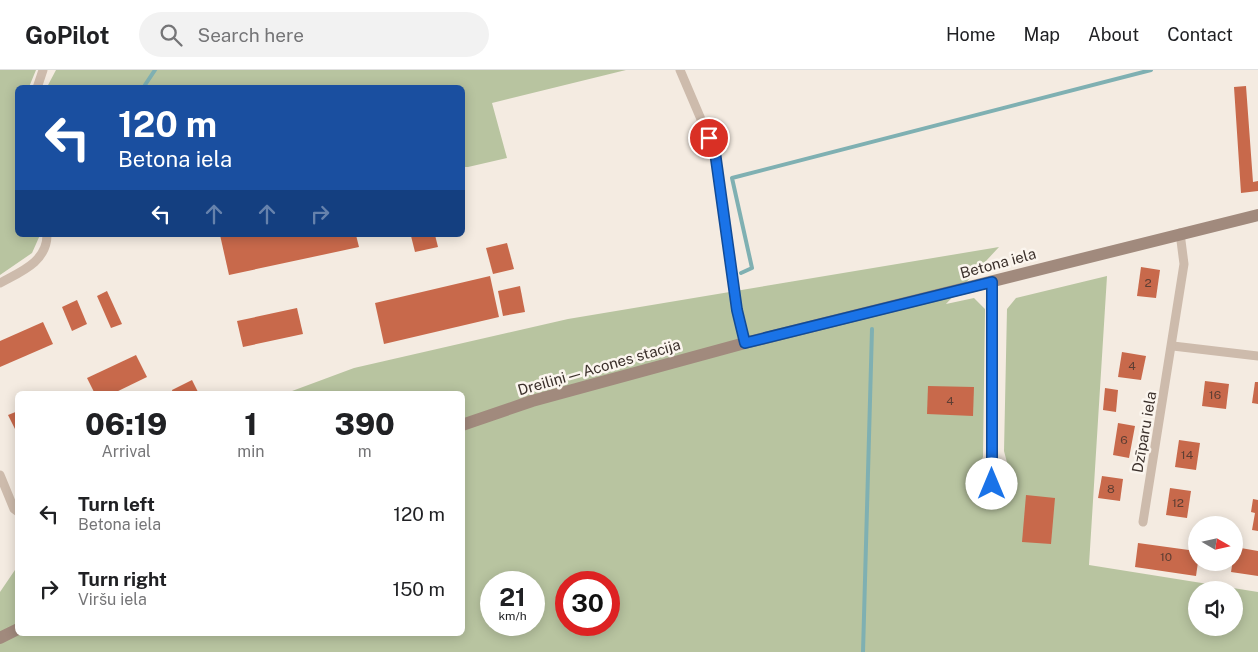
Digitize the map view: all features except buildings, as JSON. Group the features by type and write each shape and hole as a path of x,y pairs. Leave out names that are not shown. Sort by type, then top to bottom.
{"main road":[{"name":"Betona iela","path":"745,343 1258,214"},
{"name":"Dreiliņi — Acones stacija","path":"465,424 532,401 745,343"},
{"path":"0,638 15,630"}],"street":[{"path":"38,85 43,70"},
{"path":"680,70 715,152 737,310 745,343"},
{"name":"Dzīparu iela","path":"1143,522 1173,346 1184,264 1180,234"},
{"path":"0,283 33,264 43,253 47,244 47,237"},
{"path":"992,282 992,484"},
{"path":"1173,346 1258,356"},
{"path":"0,475 15,510"}],"green space":[{"path":"0,70 36,70 30,85 15,85 15,237 39,237 32,253 0,275"},
{"path":"56,70 626,70 492,103 507,158 468,167 465,167 465,85 48,85"},
{"path":"999,247 946,304 974,298 985,309 983,457 967,485 989,508 994,507 1012,482 1004,451 1007,309 1016,298 1107,276 1089,565 1189,581 1188,636 1243,636 1243,590 1258,592 1258,652 0,652 0,592 15,570 15,636 465,636 465,391 292,391 354,368 568,319"}],"waterway":[{"path":"145,85 155,70"},
{"path":"741,273 752,268 732,178 1151,70"},
{"path":"863,652 872,329"}],"route":[{"path":"709,138 715,152 737,310 745,343 992,282 992,484"}]}
